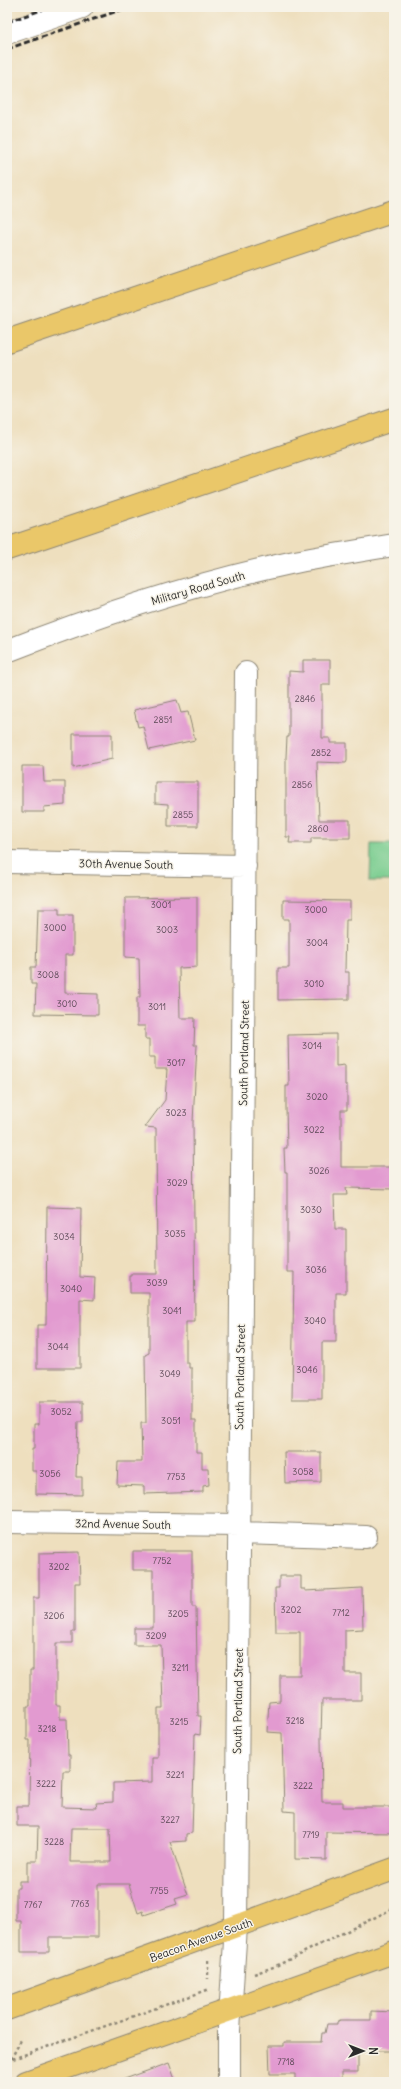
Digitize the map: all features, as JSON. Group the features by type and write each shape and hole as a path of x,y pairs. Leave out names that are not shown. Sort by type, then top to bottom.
{"main road":[{"path":"7,341 394,211"},
{"path":"7,549 394,419"},
{"name":"Beacon Avenue South","path":"7,2009 394,1869"},
{"path":"26,2082 394,1952"}],"street":[{"path":"7,33 82,7"},
{"name":"Military Road South","path":"7,651 90,619 214,582 290,563 394,545"},
{"name":"South Portland Street","path":"229,2082 231,2009 236,1927 246,672"},
{"name":"30th Avenue South","path":"7,862 245,866"},
{"name":"32nd Avenue South","path":"7,1522 239,1529 366,1538"}],"path":[{"path":"7,1090 7,1184"},
{"path":"250,1975 276,1966 394,1908"},
{"path":"208,1956 208,1994"},
{"path":"9,2060 208,1990 215,1986"},
{"path":"9,2060 22,2038"}],"green space":[{"path":"371,844 394,844 394,881 370,881"}],"building":[{"path":"303,660 330,660 330,685 322,685 322,738 330,738 330,743 347,743 347,761 346,763 317,762 319,820 350,820 350,838 311,838 311,843 289,843 290,837 286,837 286,757 287,737 289,737 289,671 303,672"},
{"path":"177,700 181,713 188,712 195,740 149,750 143,726 138,727 134,710"},
{"path":"73,734 112,734 112,759 73,768"},
{"path":"22,766 43,766 44,782 65,782 65,805 44,807 44,812 22,812"},
{"path":"155,782 198,782 198,826 168,826 168,804 155,803"},
{"path":"197,897 197,967 179,968 180,1018 195,1018 194,1045 197,1045 193,1122 195,1322 186,1322 186,1363 189,1363 189,1368 192,1368 192,1420 196,1420 196,1452 202,1452 202,1468 208,1468 209,1485 203,1486 203,1492 144,1494 144,1486 117,1485 118,1462 142,1462 141,1423 146,1423 145,1355 149,1353 149,1293 130,1293 130,1276 132,1276 132,1274 157,1274 156,1128 145,1127 165,1100 167,1069 155,1069 155,1057 149,1057 149,1039 145,1039 145,1026 137,1026 137,997 140,997 139,958 125,957 125,898"},
{"path":"283,900 350,901 350,920 346,920 345,972 349,972 349,999 278,1000 278,968 289,968 289,919 283,919"},
{"path":"38,909 59,909 59,915 73,915 73,955 65,955 65,993 98,994 98,1015 35,1014 36,984 31,984 31,967 36,967"},
{"path":"336,1034 336,1066 345,1065 345,1085 347,1085 347,1110 341,1110 341,1167 394,1167 394,1189 346,1188 347,1195 334,1195 335,1229 346,1229 346,1293 336,1293 336,1342 322,1342 322,1399 292,1399 294,1272 287,1272 287,1172 285,1172 284,1148 287,1148 286,1086 289,1086 288,1035"},
{"path":"47,1207 81,1208 80,1277 95,1278 94,1300 80,1299 80,1368 37,1368 37,1325 46,1325"},
{"path":"39,1402 83,1402 83,1422 78,1422 76,1477 82,1477 82,1495 36,1494 36,1471 32,1471 32,1449 34,1449 34,1424 39,1424"},
{"path":"284,1452 321,1452 321,1482 285,1483"},
{"path":"133,1551 192,1551 192,1607 196,1607 198,1716 201,1716 200,1735 195,1734 192,1833 186,1834 186,1841 170,1842 188,1895 175,1899 177,1904 144,1915 143,1911 138,1913 129,1884 98,1884 98,1937 49,1937 49,1952 21,1952 21,1921 16,1921 16,1888 19,1888 19,1881 27,1881 27,1861 37,1861 38,1826 17,1826 17,1806 29,1806 30,1740 27,1740 27,1706 30,1706 30,1670 33,1670 33,1598 39,1598 39,1553 79,1552 80,1583 75,1583 75,1632 72,1632 72,1643 56,1643 56,1705 60,1705 60,1719 67,1719 68,1755 70,1755 70,1771 63,1771 62,1807 97,1808 96,1803 113,1802 113,1783 152,1782 152,1758 158,1758 158,1708 163,1708 161,1645 134,1645 134,1628 153,1628 153,1570 133,1570","holes":["71,1828 110,1828 111,1862 70,1862"]},
{"path":"279,1576 301,1576 301,1589 305,1589 305,1591 362,1588 363,1629 345,1630 345,1673 361,1673 361,1700 322,1700 322,1802 343,1802 343,1807 394,1807 394,1833 326,1832 326,1860 295,1859 295,1812 284,1811 282,1733 267,1732 269,1702 280,1701 280,1675 300,1675 300,1632 276,1632 275,1588 279,1588"},
{"path":"371,2011 394,2012 394,2051 358,2051 358,2072 342,2072 342,2082 295,2082 295,2074 270,2074 269,2046 284,2046 284,2042 321,2042 322,2033 325,2033 327,2024 337,2024 340,2020 371,2020"},
{"path":"169,2063 176,2082 122,2082 122,2080"}],"railway":[{"path":"7,22 50,7"},
{"path":"7,49 129,7"}]}
